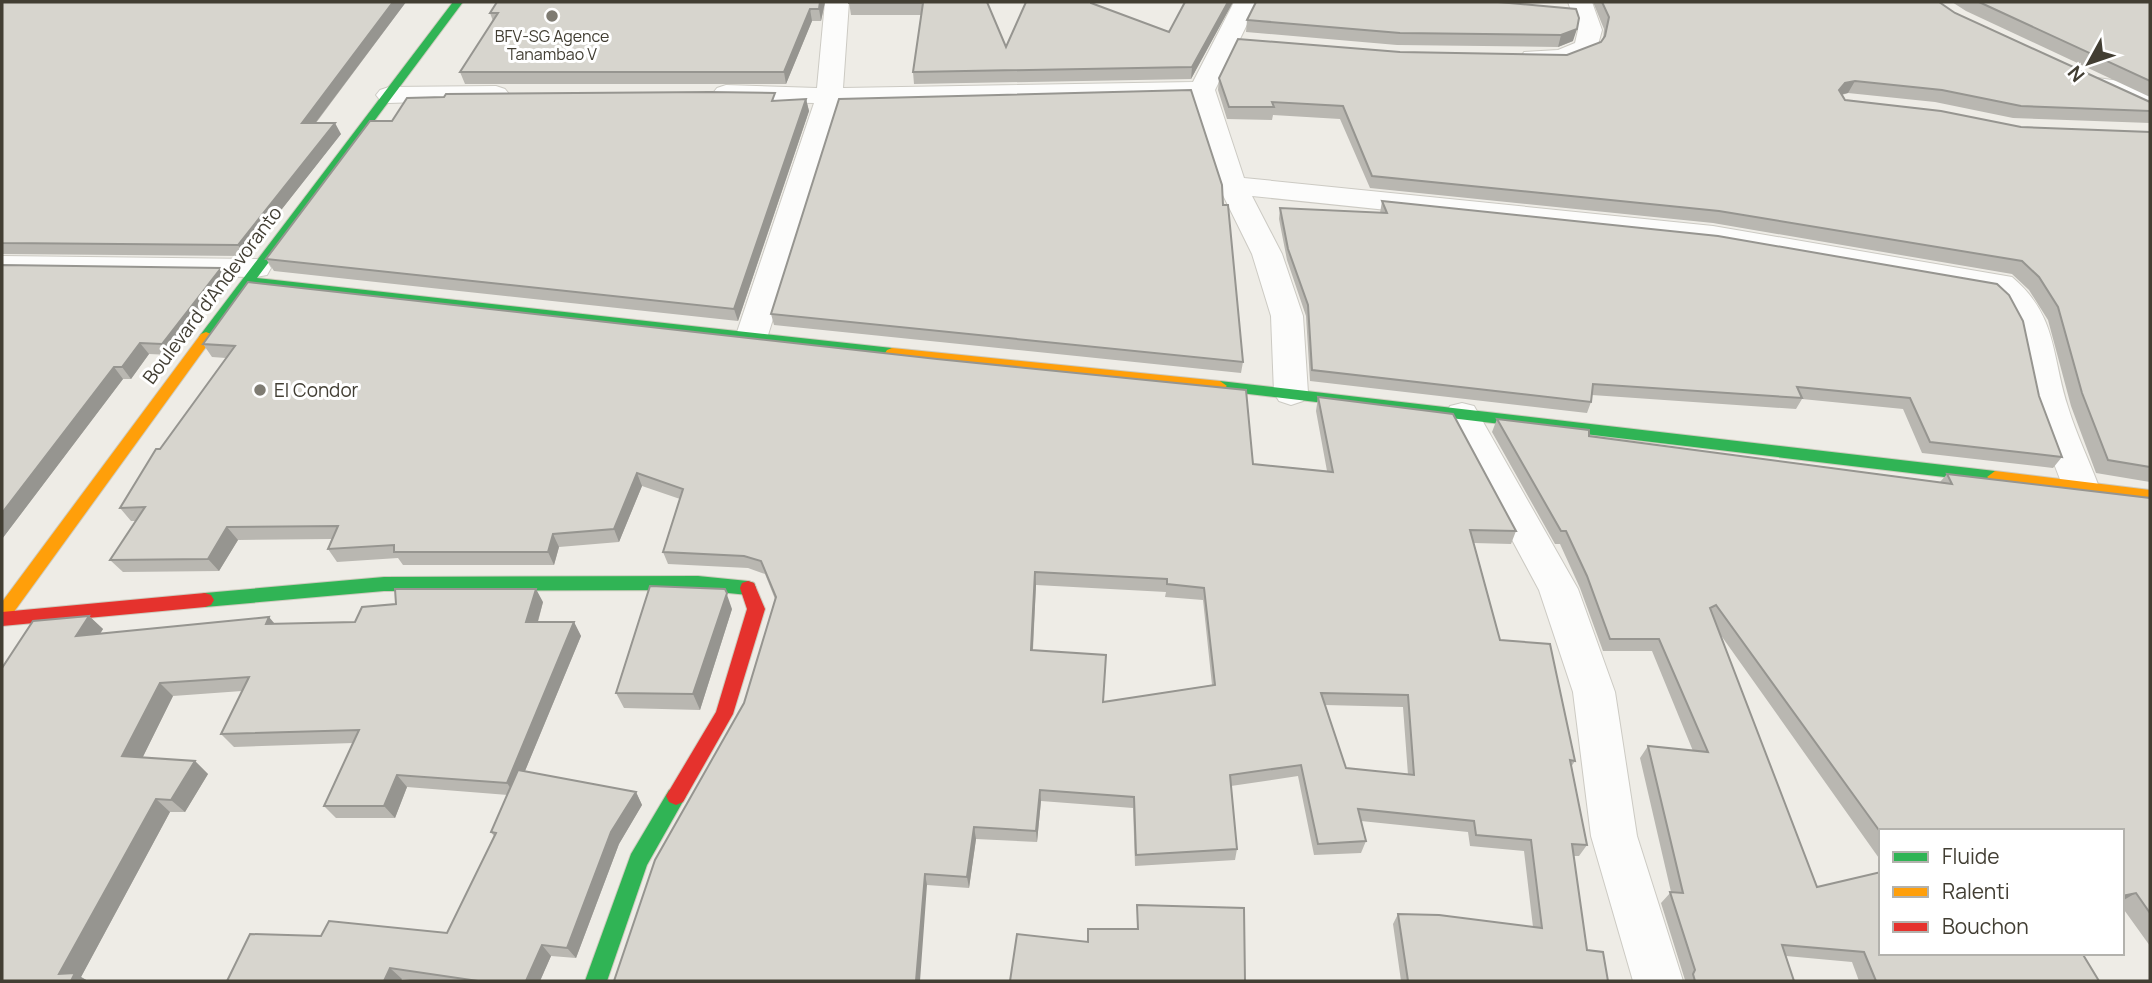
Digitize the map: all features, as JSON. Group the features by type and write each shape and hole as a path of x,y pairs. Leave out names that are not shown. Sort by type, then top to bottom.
{"street":[{"name":"Boulevard d'Andevoranto","path":"2,617 252,274 458,2"},
{"path":"752,335 828,96 837,2"},
{"path":"1202,90 1241,41 1246,2"},
{"path":"1507,57 1562,58 1587,47 1590,30 1574,8"},
{"path":"2073,74 2150,110"},
{"path":"2097,86 2150,93"},
{"path":"699,93 828,96 1202,90"},
{"path":"1202,90 1233,185 1268,254 1287,316 1291,393"},
{"path":"389,95 524,94"},
{"path":"1233,185 1713,235 2001,284 2021,298 2035,329 2047,397 2081,487"},
{"path":"2,265 252,274 939,358 1291,393 2150,496"},
{"path":"1462,415 1558,589 1594,692 1614,836 1658,981"},
{"path":"2,617 384,584 698,583 748,587 756,609 724,714 638,861 596,981"}],"building":[{"path":"2,2 393,2 302,123 335,123 238,245 2,243"},
{"path":"497,2 820,2 819,9 810,9 784,72 460,72 498,13 490,13"},
{"path":"849,2 987,2 1006,47 1026,2 1091,2 1169,32 1185,2 1228,2 1192,67 913,72 923,3"},
{"path":"1256,2 1498,2 1576,9 1579,18 1577,29 1561,35 1400,33 1247,20"},
{"path":"1602,2 1939,2 1955,13 2150,102 2150,111 2021,106 1942,90 1855,81 1845,83 1839,90 1845,100 1941,111 2021,127 2150,132 2150,467 2108,460 2082,393 2058,307 2039,277 2022,261 1719,211 1372,176 1343,106 1272,102 1274,107 1229,107 1219,78 1238,39 1400,52 1567,55 1601,42 1605,36 1609,17"},
{"path":"1979,2 2150,2 2150,81"},
{"path":"1191,90 1222,185 1223,205 1228,205 1243,362 771,314 839,99"},
{"path":"775,93 772,101 806,99 734,309 266,259 370,121 392,121 407,98 444,97 446,94"},
{"path":"1382,201 1718,236 1997,284 2009,295 2023,321 2039,396 2062,457 1930,442 1910,398 1797,387 1802,398 1593,384 1591,402 1312,370 1308,305 1288,249 1280,208 1387,213"},
{"path":"2,265 221,268 162,344 140,343 122,367 114,367 2,513"},
{"path":"248,282 937,359 1246,390 1253,464 1333,472 1318,397 1453,414 1516,531 1470,530 1500,640 1550,644 1575,761 1570,760 1587,845 1572,844 1587,950 1603,952 1608,981 1408,981 1398,914 1439,915 1542,928 1531,840 1476,835 1474,821 1358,809 1366,841 1318,844 1301,765 1230,775 1237,849 1136,855 1134,797 1040,790 1036,831 974,827 967,877 925,874 916,981 614,981 655,860 744,703 776,597 761,561 744,556 663,552 683,489 637,473 614,529 553,534 548,552 394,552 394,545 328,549 338,526 227,527 208,559 110,560 145,507 120,508 156,449 160,449 235,346 203,344","holes":["1035,572 1167,579 1167,584 1204,588 1215,685 1103,702 1106,655 1031,650","1321,693 1408,695 1414,775 1346,768"]},
{"path":"1497,419 1589,430 1589,436 1952,484 1947,474 2150,498 2150,913 2136,893 2124,896 2124,829 1879,830 1716,605 1710,608 1817,887 1879,872 1879,955 2083,955 2099,981 1876,981 1864,952 1782,945 1794,981 1695,981 1695,970 1670,892 1683,893 1648,746 1708,752 1659,639 1610,639 1587,576 1566,531 1561,531"},
{"path":"650,586 725,589 727,593 693,694 616,693"},
{"path":"395,589 536,589 526,622 574,622 507,783 397,775 384,806 324,806 359,730 221,734 249,677 160,683 122,756 195,761 171,800 156,799 59,974 75,973 71,981 2,981 2,668 33,621 89,616 76,636 269,617 266,624 355,622 362,607 396,604"},
{"path":"518,770 636,792 611,832 567,948 542,945 526,981 478,981 390,968 384,981 227,981 250,934 321,936 329,921 447,933 496,833 491,832"},
{"path":"1137,905 1244,908 1245,981 1010,981 1017,934 1088,942 1088,929 1138,929"}],"traffic: fast":[{"path":"206,337 458,2"},
{"path":"248,281 892,353"},
{"path":"1220,386 1995,477"},
{"path":"205,600 384,584 698,583 748,588"},
{"path":"596,981 638,861 676,796"}],"traffic: slow":[{"path":"2,615 206,337"},
{"path":"892,353 1220,386"},
{"path":"1995,477 2150,496"}],"traffic: jam":[{"path":"676,796 724,714 756,609 748,588"},
{"path":"2,619 205,600"}],"place":[{"name":"BFV-SG Agence Tanambao V","path":"552,16"},
{"name":"El Condor","path":"260,390"}]}
